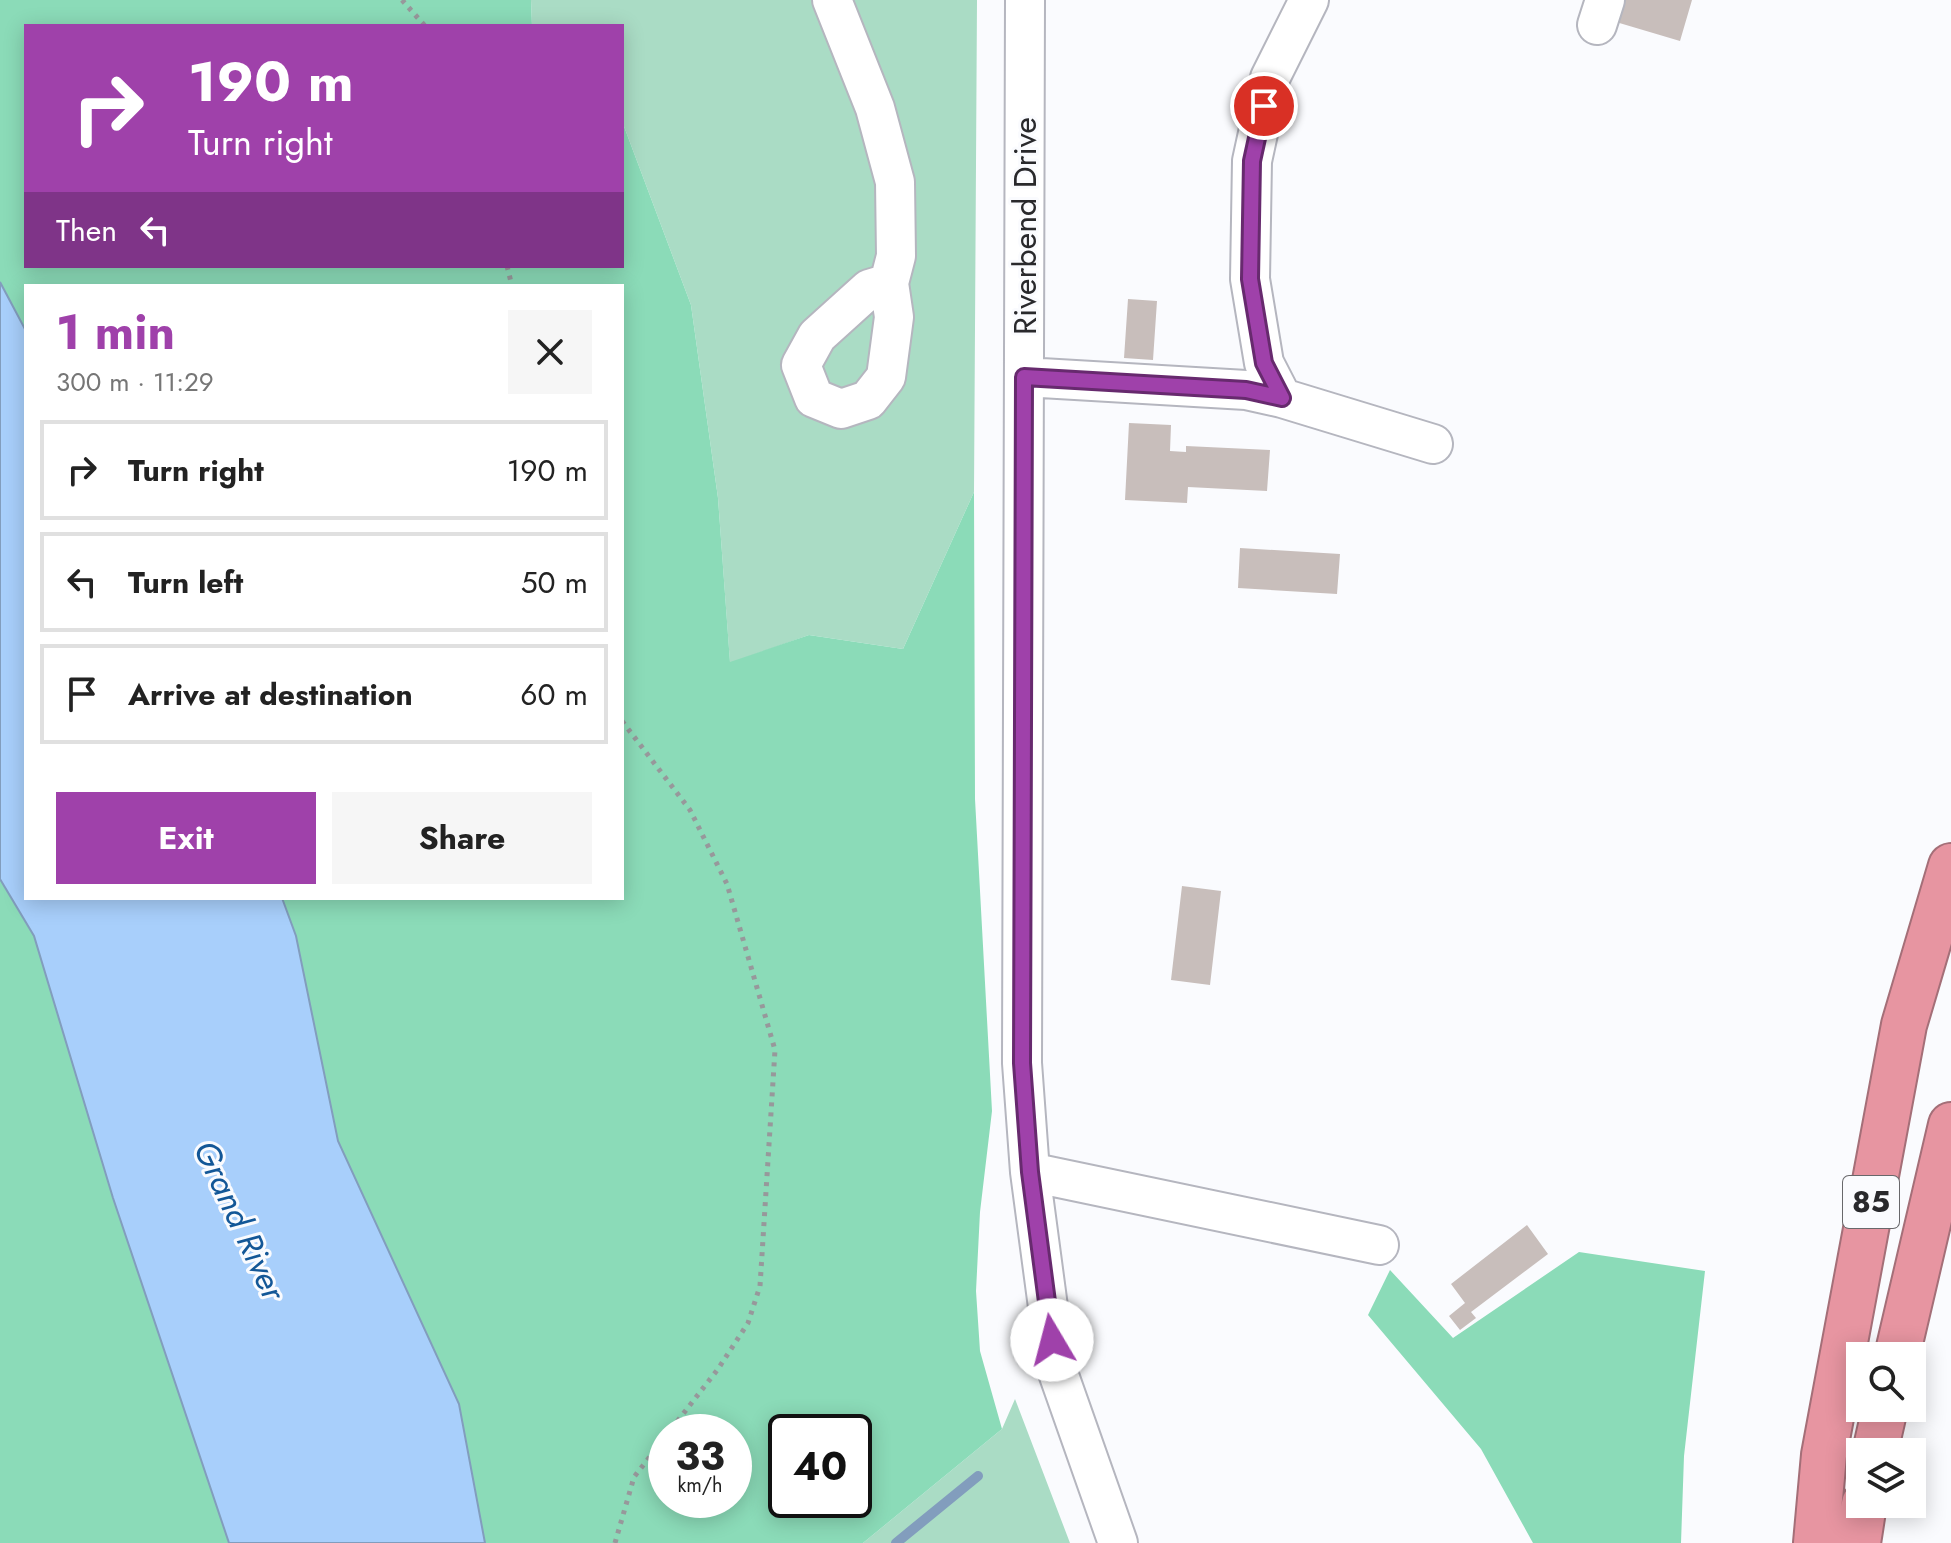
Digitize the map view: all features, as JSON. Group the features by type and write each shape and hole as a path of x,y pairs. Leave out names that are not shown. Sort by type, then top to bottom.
{"highway":[{"name":"85","path":"1816,1543 1824,1455 1904,1025 1951,866"},
{"name":"85","path":"1900,1342 1951,1125"},
{"path":"1858,1543 1862,1518"}],"street":[{"path":"832,0 875,108 895,182 896,256 889,283"},
{"name":"Riverbend Drive","path":"1025,0 1022,1063 1030,1172 1056,1367 1118,1543"},
{"path":"1282,398 1264,363 1250,279 1252,161 1270,78 1309,0"},
{"path":"1024,377 1246,390 1433,444"},
{"path":"1030,1172 1379,1245"}],"path":[{"path":"402,0 423,24"},
{"path":"624,724 690,810 727,884 775,1050 760,1286 748,1323 683,1414"},
{"path":"615,1543 634,1477 648,1459"}],"green space":[{"path":"0,0 531,0 532,24 24,24 24,268 624,268 624,126 691,305 718,498 730,662 809,635 903,649 974,492 975,799 992,1111 980,1212 976,1291 980,1351 1002,1429 863,1543 485,1543 459,1404 338,1141 296,936 283,900 624,900 624,284 24,284 24,327 0,282"},
{"path":"531,0 977,0 974,492 903,649 809,635 730,663 718,498 691,305 624,126 624,24 532,24"},
{"path":"0,879 34,936 113,1198 229,1543 0,1543"},
{"path":"1579,1252 1705,1271 1684,1456 1681,1543 1533,1543 1481,1449 1368,1315 1390,1270 1453,1338"},
{"path":"1015,1399 1070,1543 863,1543 1002,1429"}],"water":[{"name":"Grand River","path":"0,282 24,327 24,900 283,900 296,936 338,1141 459,1404 485,1543 229,1543 113,1198 34,936 0,879"}],"building":[{"path":"1622,0 1692,0 1680,41 1616,22"},
{"path":"1128,299 1157,301 1153,360 1124,358"},
{"path":"1129,423 1171,425 1170,451 1186,452 1186,446 1270,450 1267,491 1188,487 1187,503 1125,500"},
{"path":"1240,548 1340,554 1337,594 1238,588"},
{"path":"1182,886 1221,891 1210,985 1171,980"},
{"path":"1527,1225 1548,1254 1471,1312 1476,1318 1460,1330 1449,1316 1465,1303 1451,1284"}],"waterway":[{"path":"896,1543 978,1476"}],"route":[{"path":"1052,1340 1030,1172 1022,1063 1024,377 1246,390 1282,398 1264,363 1250,279 1252,161 1264,106"}]}
